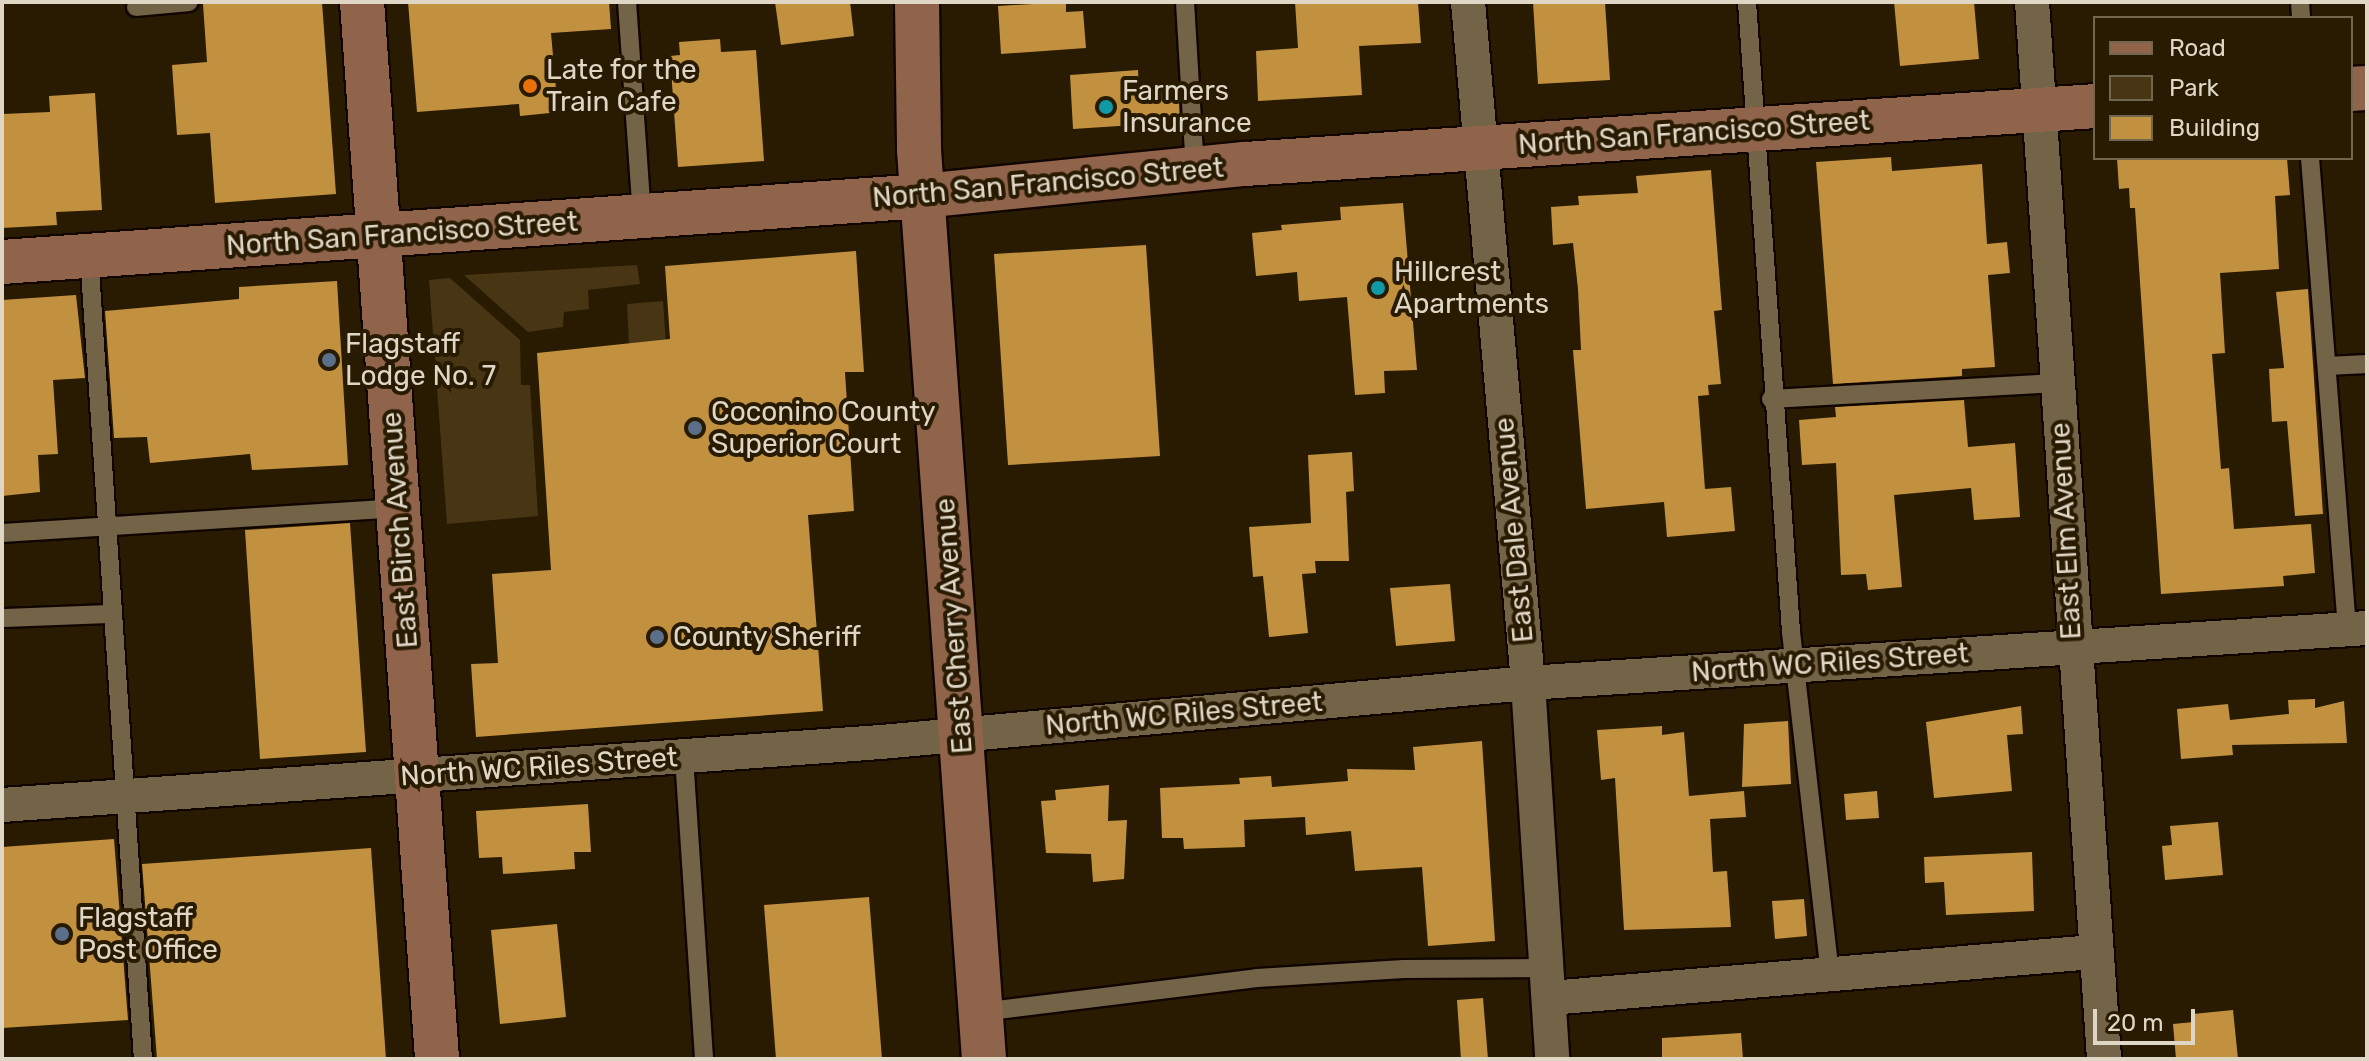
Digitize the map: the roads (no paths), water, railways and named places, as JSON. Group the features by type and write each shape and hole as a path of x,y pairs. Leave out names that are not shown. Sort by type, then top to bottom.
{"street":[{"name":"East Birch Avenue","path":"362,2 437,1059"},
{"name":"East Cherry Avenue","path":"917,2 922,196 984,1059"},
{"name":"East Dale Avenue","path":"1468,2 1528,683 1552,1059"},
{"name":"East Elm Avenue","path":"2032,2 2093,952 2104,1059"},
{"name":"North San Francisco Street","path":"2,262 642,218 1479,147 2093,106"},
{"name":"North WC Riles Street","path":"2,805 960,735 1528,683 2357,629"},
{"path":"1549,983 1830,975 2093,952"}],"lane":[{"path":"136,7 189,2"},
{"path":"627,2 642,218"},
{"path":"1185,2 1195,170"},
{"path":"1747,2 1752,129 1793,666 1830,975"},
{"path":"2310,160 2327,366 2357,629"},
{"path":"89,255 143,1059"},
{"path":"2327,366 2367,364"},
{"path":"1771,399 2057,383"},
{"path":"2,533 399,508"},
{"path":"2,618 113,614"},
{"path":"684,757 704,1059"},
{"path":"980,1012 1257,978 1404,969 1549,983"}],"place":[{"name":"Late for the Train Cafe","path":"530,86"},
{"name":"Farmers Insurance","path":"1106,107"},
{"name":"Hillcrest Apartments","path":"1378,288"},
{"name":"Flagstaff Lodge No. 7","path":"329,360"},
{"name":"Coconino County Superior Court","path":"695,428"},
{"name":"County Sheriff","path":"657,637"},
{"name":"Flagstaff Post Office","path":"62,934"}]}
